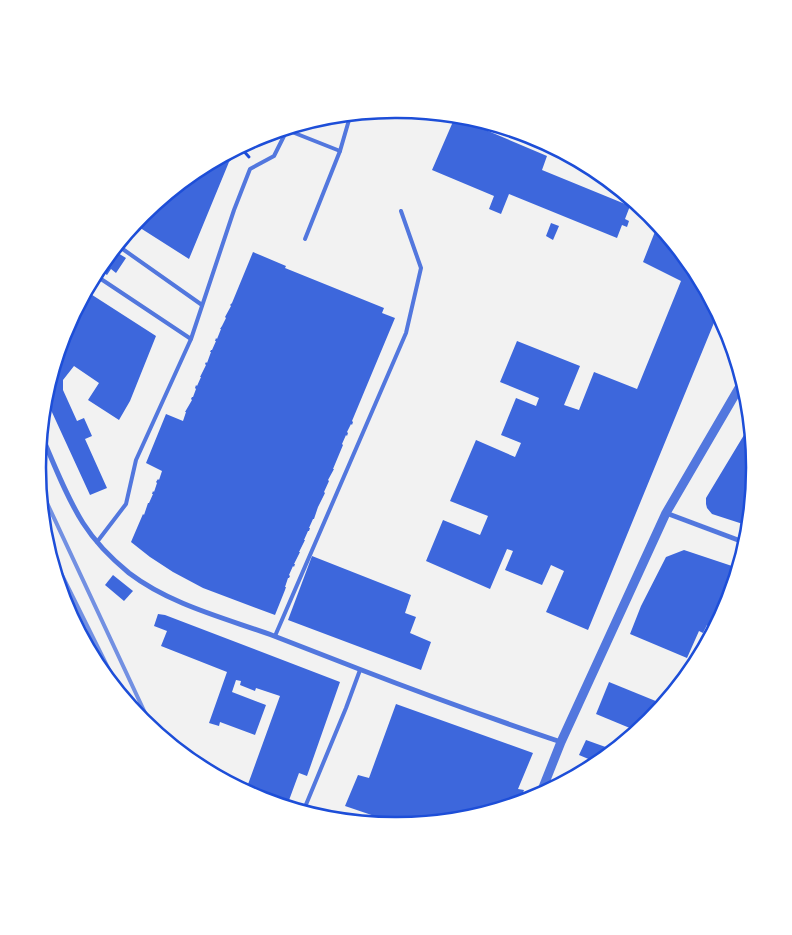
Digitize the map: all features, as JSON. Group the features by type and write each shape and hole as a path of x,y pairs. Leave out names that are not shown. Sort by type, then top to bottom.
{"street":[{"path":"544,784 561,742 666,513 737,390"},
{"path":"47,447 70,499 83,523 97,542 129,572 153,589 183,603 275,636 360,670 561,742"},
{"path":"666,513 738,540"}],"lane":[{"path":"305,239 340,151 348,121"},
{"path":"295,133 340,151"},
{"path":"97,542 126,504 136,460 191,339 234,210 250,169 274,156 284,136"},
{"path":"275,636 406,333 421,268 401,211"},
{"path":"123,249 202,305"},
{"path":"101,279 191,339"},
{"path":"306,805 360,670"}],"building":[{"path":"453,122 464,124 484,129 547,156 542,170 626,205 629,207 625,219 629,221 627,227 622,225 617,238 509,194 501,214 489,209 494,196 432,170"},
{"path":"232,159 229,162 189,259 141,228 183,190"},
{"path":"551,223 559,226 553,240 546,236"},
{"path":"655,232 687,273 714,323 588,630 546,612 564,571 551,565 542,585 505,570 513,551 507,549 490,589 426,561 443,520 480,535 488,516 450,501 476,440 515,457 521,443 501,435 516,398 536,406 539,398 500,382 517,341 580,366 564,405 579,410 594,372 637,389 681,281 643,262"},
{"path":"253,252 286,266 285,268 384,308 382,313 395,318 352,425 342,444 325,493 289,575 275,615 203,588 173,572 131,542 162,471 146,463 166,414 183,421 196,385"},
{"path":"120,254 126,258 116,273 111,269 107,275 105,273"},
{"path":"92,295 156,336 130,401 119,420 88,400 99,383 74,366 63,380 63,390 77,421 84,418 92,436 85,439 107,488 90,495 51,410 65,355 82,313"},
{"path":"744,435 746,467 741,523 712,514 707,508 706,498"},
{"path":"684,550 732,566 710,622 703,633 699,631 687,658 630,634 641,606 666,557"},
{"path":"312,556 411,595 405,613 416,617 410,633 431,642 421,670 288,620"},
{"path":"113,575 133,591 124,601 105,585"},
{"path":"158,614 165,615 340,682 307,776 299,773 289,800 248,784 280,696 256,688 255,691 240,685 241,681 236,680 232,692 266,705 255,735 220,722 219,726 209,723 227,672 161,646 167,631 154,626"},
{"path":"609,682 656,701 629,728 596,714"},
{"path":"396,704 533,753 518,789 524,790 523,794 464,811 419,817 377,817 345,806 358,775 369,778"},
{"path":"586,740 606,747 588,759 579,755"}],"railway":[{"path":"48,506 143,709"},
{"path":"67,585 105,662"}]}
